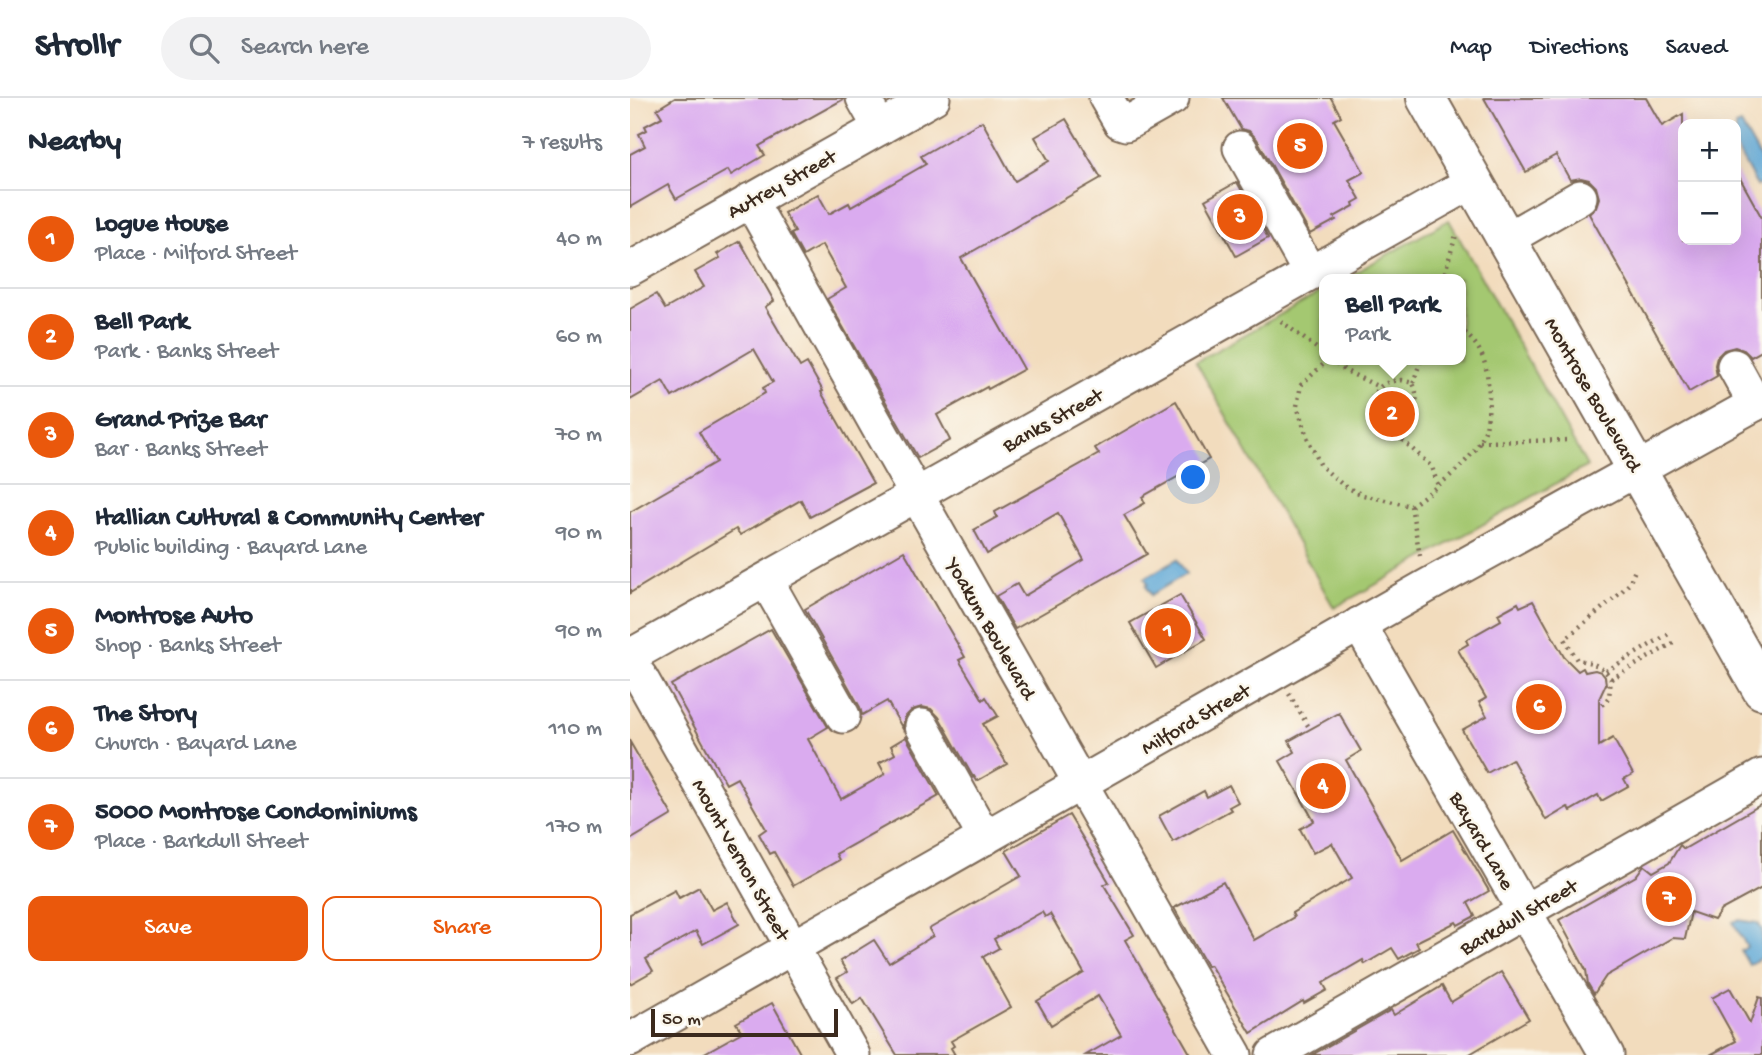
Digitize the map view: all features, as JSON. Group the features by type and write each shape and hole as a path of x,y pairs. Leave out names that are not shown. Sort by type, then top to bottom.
{"main road":[{"name":"Montrose Boulevard","path":"1426,98 1762,690"}],"street":[{"path":"863,98 880,128"},
{"name":"Autrey Street","path":"630,269 933,98"},
{"path":"1107,98 1120,122 1126,124 1172,98"},
{"path":"1240,148 1310,273"},
{"name":"Banks Street","path":"630,656 1474,181"},
{"path":"1507,239 1580,197"},
{"name":"Yoakum Boulevard","path":"750,200 1235,1055"},
{"path":"1734,366 1758,402"},
{"name":"Milford Street","path":"630,1040 1425,587 1758,402"},
{"path":"766,580 844,716"},
{"name":"Bayard Lane","path":"1359,625 1607,1055"},
{"name":"Mount Vernon Street","path":"630,664 641,678 853,1055"},
{"path":"922,726 985,838"},
{"name":"Barkdull Street","path":"1273,1055 1762,776"}],"path":[{"path":"1444,274 1456,235"},
{"path":"1323,365 1301,385 1297,406 1321,466 1344,486 1363,495 1411,506 1466,460 1480,442 1485,429 1489,407 1488,377 1479,349 1466,334"},
{"path":"1307,342 1319,350"},
{"path":"1337,365 1378,387"},
{"path":"1413,383 1388,381 1378,387 1370,402 1373,415 1389,424 1400,421 1415,406 1416,392 1413,383 1419,365"},
{"path":"1389,424 1396,434 1432,467 1438,486"},
{"path":"1480,442 1571,440"},
{"path":"1411,506 1425,587"},
{"path":"1602,705 1609,697 1611,679 1606,671 1577,660 1565,639 1629,584 1636,568"},
{"path":"1606,671 1672,632"},
{"path":"1611,679 1677,641"},
{"path":"1650,645 1656,654"},
{"path":"1631,656 1636,664"},
{"path":"1276,672 1310,729"}],"green space":[{"path":"1449,220 1587,466 1334,608 1196,362 1319,293 1319,365 1466,365 1466,274 1353,274"}],"water":[{"path":"1741,124 1762,161 1762,184 1757,186 1741,157"},
{"path":"1177,559 1186,574 1151,595 1145,578"},
{"path":"1738,920 1758,923 1762,930 1762,957 1749,965 1741,951 1747,947 1733,922"}],"building":[{"path":"675,98 844,99 759,146 765,155 731,175 728,170 676,199 668,185 630,207 630,154 645,146 639,134 647,130 645,126 662,117 657,109"},
{"path":"1223,98 1331,98 1341,116 1334,120 1364,172 1349,180 1360,199 1353,203 1354,206 1334,217 1336,220 1310,234 1257,139 1249,131 1241,129"},
{"path":"1484,98 1646,98 1662,126 1683,114 1683,119 1678,119 1678,245 1741,245 1741,180 1762,218 1762,351 1751,357 1744,350 1735,347 1724,350 1717,357 1717,376 1689,392 1589,214 1596,207 1599,198 1596,187 1589,180 1570,180 1556,155 1526,172"},
{"path":"1066,119 1101,178 961,258 1024,369 937,415 950,440 918,458 827,299 846,288 822,245 803,256 791,234 795,232 784,213 818,194 829,214 849,203 851,207 926,164 921,156 982,121 1015,181 1049,161 1035,137"},
{"path":"1237,182 1268,238 1236,256 1205,200"},
{"path":"740,241 774,301 765,307 800,367 807,363 873,483 810,517 801,500 740,535 736,529 630,593 630,512 716,462 699,432 765,393 763,388 773,382 754,349 672,397 663,381 630,400 630,309 656,294 665,309 704,287 695,272 720,258 717,254"},
{"path":"1176,401 1209,459 1142,497 1145,503 1124,515 1147,554 1015,629 996,596 1017,584 1024,596 1084,560 1058,513 987,554 974,530 997,517 995,512 1099,454 1095,448"},
{"path":"904,551 965,657 959,660 983,700 986,697 998,716 983,724 1007,764 977,781 939,717 931,709 922,707 912,710 905,717 904,731 887,701 862,715 805,609"},
{"path":"1180,595 1206,639 1156,668 1130,623"},
{"path":"1533,601 1564,657 1578,671 1583,668 1585,672 1595,670 1605,677 1606,684 1599,699 1599,746 1613,738 1633,774 1624,779 1628,786 1601,801 1598,795 1570,811 1568,807 1546,820 1512,759 1487,773 1462,730 1487,716 1479,702 1486,698 1458,650 1468,644 1466,640 1501,620 1498,614 1518,603 1520,607"},
{"path":"771,629 828,727 808,739 841,799 885,774 879,763 895,754 891,746 906,737 939,796 836,854 839,860 793,886 774,852 770,854 759,834 766,829 737,778 726,784 671,685"},
{"path":"1339,713 1361,751 1346,760 1402,860 1453,830 1489,891 1468,903 1475,916 1458,925 1456,922 1416,942 1419,948 1399,959 1392,948 1365,964 1363,960 1323,983 1327,990 1304,1003 1303,1001 1251,1033 1210,965 1207,966 1174,908 1223,882 1254,940 1294,917 1292,913 1352,878 1332,843 1313,853 1300,829 1314,821 1280,761 1295,752 1289,741"},
{"path":"630,742 672,815 630,840"},
{"path":"1229,785 1238,802 1229,807 1231,810 1173,842 1159,816 1204,791 1207,797"},
{"path":"1762,804 1762,888 1721,910 1714,920 1691,912 1685,939 1672,938 1606,976 1594,994 1588,984 1586,970 1559,920 1636,876 1644,865 1653,872 1669,863 1680,845 1684,849"},
{"path":"1069,815 1109,882 1104,885 1134,935 1125,940 1191,1055 1086,1055 1121,1035 1098,996 1051,1025 1037,1001 1084,973 1050,914 1045,917 1042,912 994,939 999,948 983,957 1011,1007 951,1041 955,1055 897,1055 862,998 853,1004 837,978 847,972 840,961 874,940 889,963 933,936 929,929 1021,876 1006,851"},
{"path":"699,887 712,910 727,902 739,924 703,944 696,931 646,959 653,971 630,984 630,914 675,890 679,898"},
{"path":"1501,972 1529,1019 1468,1055 1312,1055 1391,1010 1394,1015 1442,986 1451,1002"},
{"path":"1730,988 1750,1023 1759,997 1762,998 1762,1055 1710,1055 1736,1041 1712,998"},
{"path":"772,1003 801,1055 701,1055 742,1032 736,1023"}],"place":[{"name":"Montrose Auto","path":"1300,146"},
{"name":"Grand Prize Bar","path":"1240,217"},
{"name":"Bell Park","path":"1392,414"},
{"name":"Logue House","path":"1168,631"},
{"name":"The Story","path":"1539,707"},
{"name":"Itallian Cultural & Community Center","path":"1323,786"},
{"name":"5000 Montrose Condominiums","path":"1669,899"}]}
